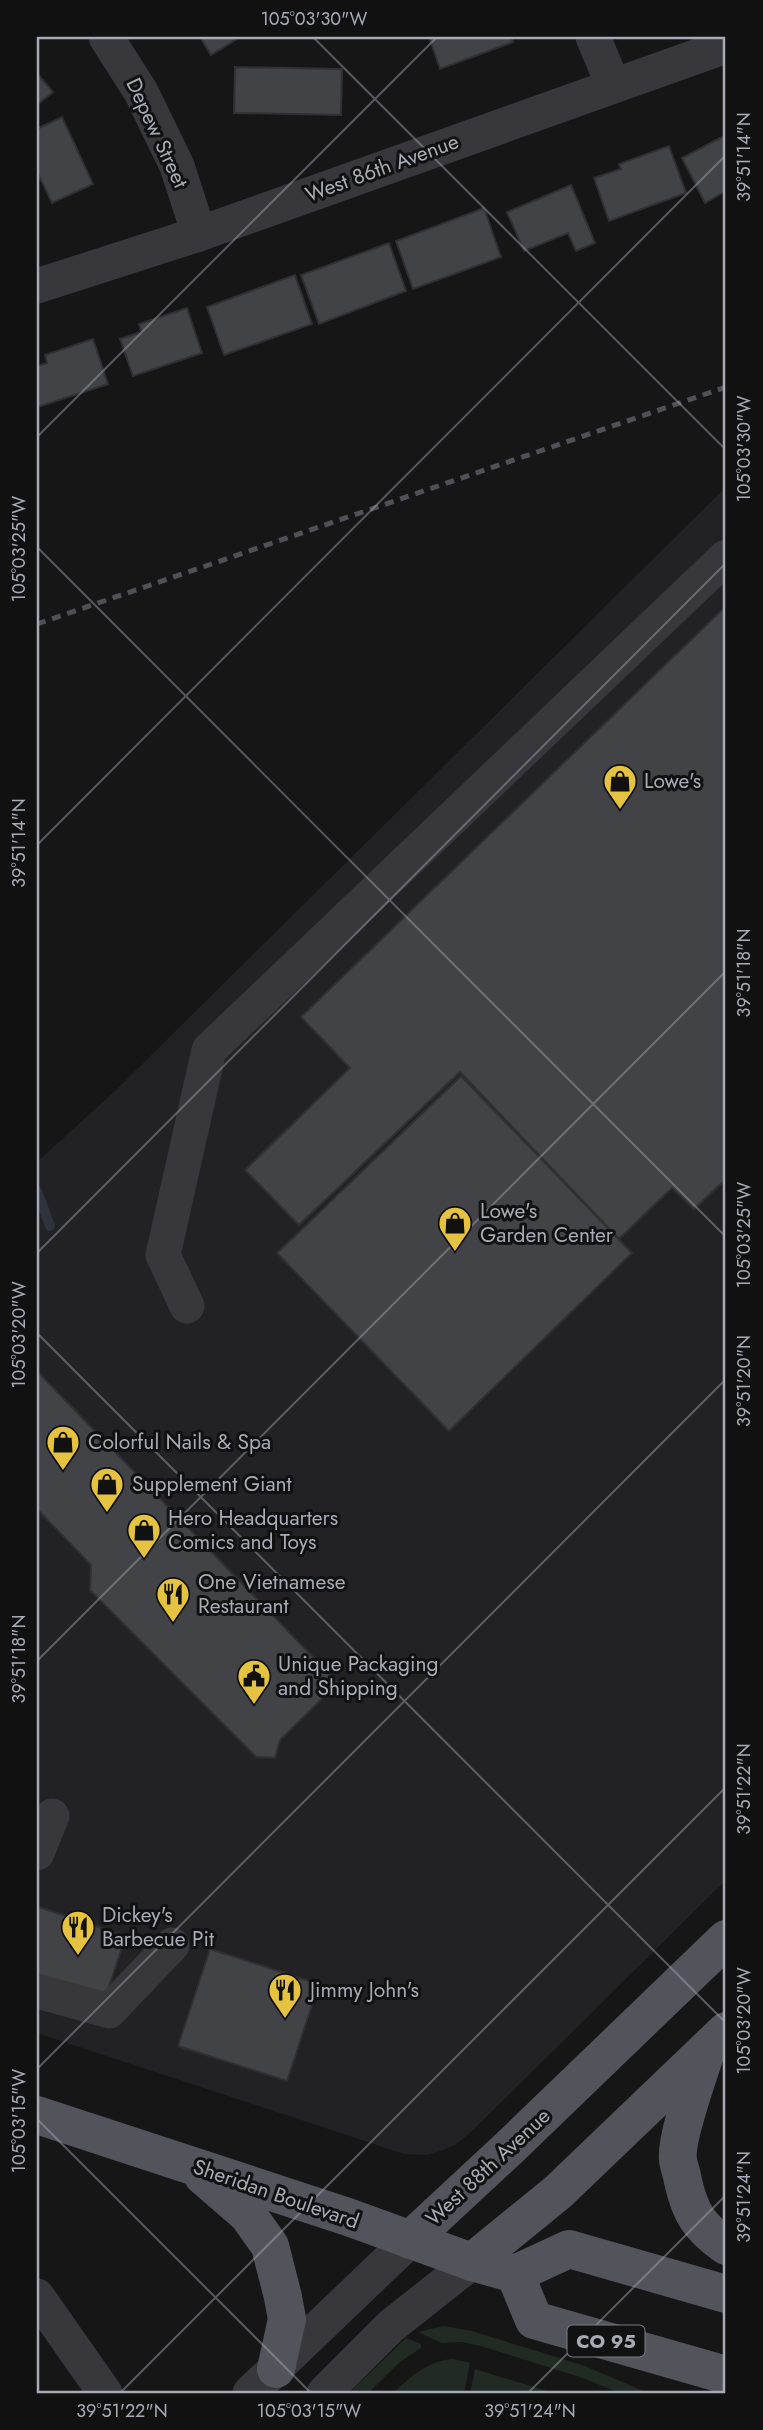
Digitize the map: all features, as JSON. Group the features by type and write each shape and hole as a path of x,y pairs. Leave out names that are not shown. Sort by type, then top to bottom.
{"main road":[{"name":"West 88th Avenue","path":"410,2240 508,2150 726,1939"},
{"path":"717,2040 682,2130 677,2159 691,2210 701,2225 726,2246"},
{"path":"472,2262 558,2192 717,2040"},
{"name":"Sheridan Boulevard","path":"37,2115 514,2274"},
{"path":"188,2164 248,2214 270,2246 287,2319 263,2381"},
{"path":"514,2274 569,2249 726,2294"},
{"name":"CO 95","path":"514,2274 534,2320 726,2375"}],"street":[{"name":"Depew Street","path":"106,37 141,92 177,166 199,234"},
{"path":"593,37 613,85"},
{"name":"West 86th Avenue","path":"37,286 199,234 726,46"},
{"path":"187,1306 163,1255 209,1050 726,557"},
{"path":"37,1853 52,1816"},
{"path":"37,1991 109,2011 172,1945"},
{"name":"West 88th Avenue","path":"263,2381 410,2240"},
{"path":"324,2393 391,2326 472,2262"},
{"path":"37,2296 105,2393"}],"shaded area":[{"path":"726,487 726,1880 471,2132 455,2145 428,2155 404,2154 37,2033 37,1162 115,1091"},
{"path":"444,2326 472,2331 585,2366 648,2393 620,2393 583,2378 481,2346 461,2342 442,2343 418,2332"},
{"path":"406,2338 421,2344 421,2348 400,2362 368,2393 349,2393"},
{"path":"453,2359 470,2363 464,2393 393,2393 428,2366"},
{"path":"475,2369 554,2393 470,2393"}],"building":[{"path":"200,37 240,37 211,55"},
{"path":"429,37 511,37 513,42 440,69"},
{"path":"235,67 342,69 341,115 234,113"},
{"path":"37,73 53,92 37,105"},
{"path":"62,117 93,184 52,203 37,172 37,129"},
{"path":"726,135 726,191 705,203 682,158"},
{"path":"669,146 686,193 609,221 594,178 621,169 619,164"},
{"path":"571,185 595,243 576,251 568,233 524,251 507,212"},
{"path":"484,208 501,257 413,289 396,241"},
{"path":"389,243 406,291 319,324 301,275"},
{"path":"295,275 312,324 224,355 207,307"},
{"path":"187,308 202,353 133,376 120,339 141,332 139,324"},
{"path":"93,339 108,384 38,407 37,366 47,363 45,355"},
{"name":"Lowe's","path":"726,606 726,1179 694,1209 672,1188 619,1239 460,1072 299,1225 245,1170 350,1068 301,1017"},
{"name":"Lowe's Garden Center","path":"461,1076 632,1253 449,1431 277,1253"},
{"path":"37,1371 338,1683 280,1740 275,1758 256,1757 90,1590 91,1565 37,1509"},
{"name":"Dickey's Barbecue Pit","path":"39,1907 126,1936 104,2001 37,1978"},
{"path":"210,1949 319,1984 287,2081 178,2046"}],"waterway":[{"path":"37,1191 50,1226"}],"railway":[{"path":"37,624 726,387"}],"place":[{"name":"Lowe's","path":"620,811"},
{"name":"Lowe's Garden Center","path":"455,1253"},
{"name":"Colorful Nails & Spa","path":"63,1472"},
{"name":"Supplement Giant","path":"107,1514"},
{"name":"Hero Headquarters Comics and Toys","path":"144,1560"},
{"name":"One Vietnamese Restaurant","path":"173,1624"},
{"name":"Unique Packaging and Shipping","path":"254,1706"},
{"name":"Dickey's Barbecue Pit","path":"78,1957"},
{"name":"Jimmy John's","path":"285,2020"}]}
